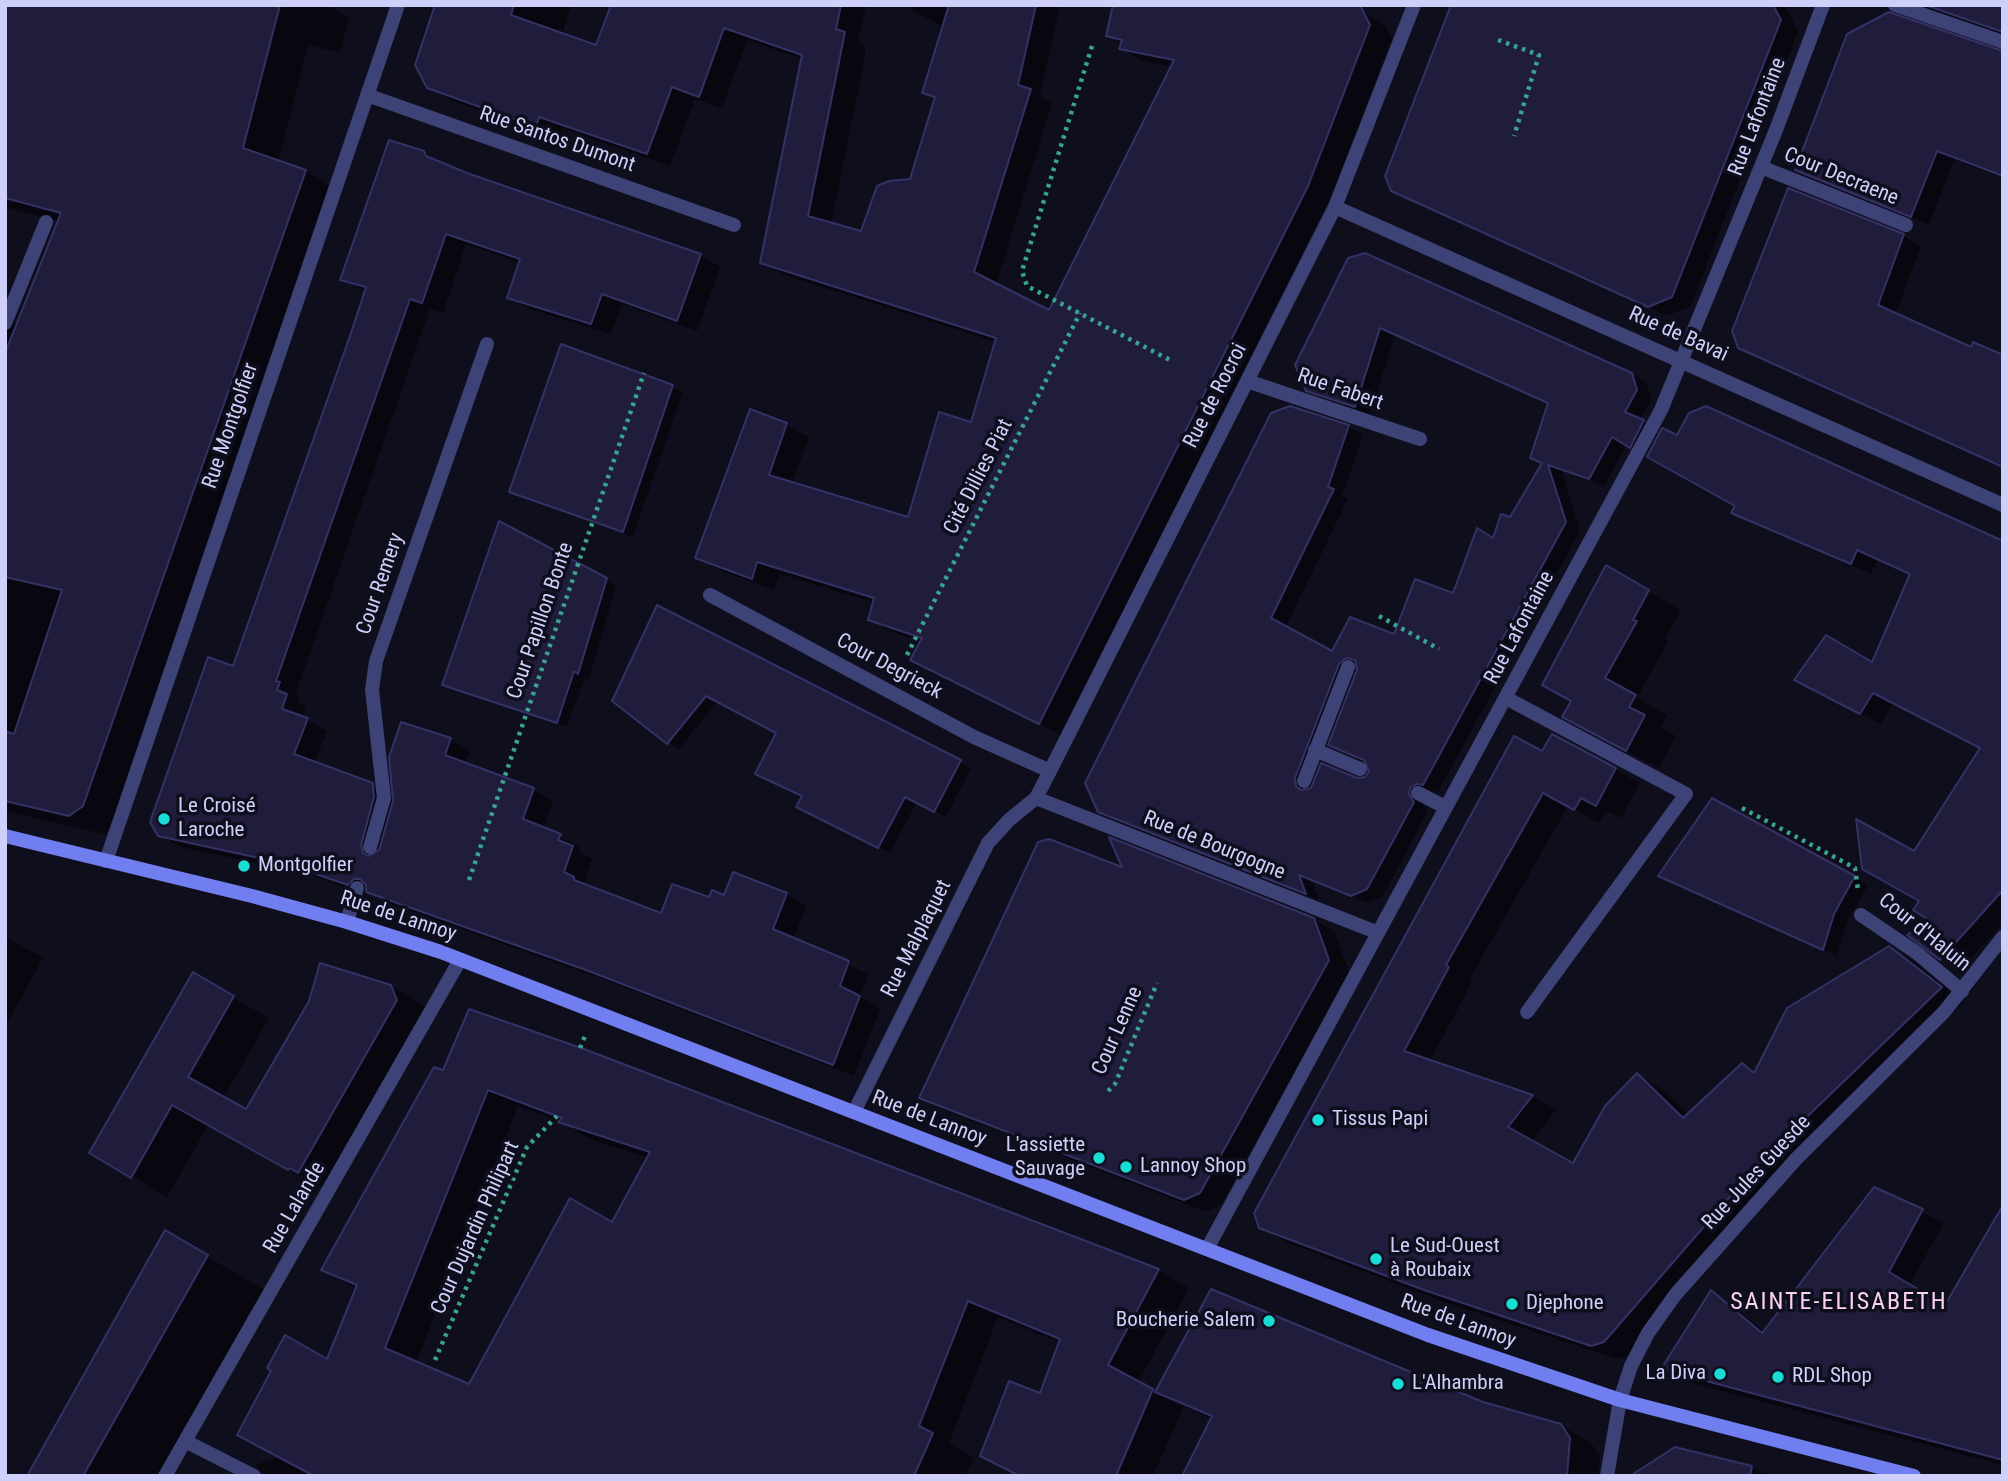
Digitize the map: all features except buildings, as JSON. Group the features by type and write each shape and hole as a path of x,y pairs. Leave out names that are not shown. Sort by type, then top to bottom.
{"main road":[{"name":"Rue de Lannoy","path":"5,836 347,922 460,960 1427,1335 1620,1400 1914,1476"}],"street":[{"name":"Rue Montgolfier","path":"106,861 398,5"},
{"name":"Rue de Rocroi","path":"1036,798 1335,207 1414,5"},
{"name":"Rue Lafontaine","path":"1207,1249 1376,932 1661,410 1684,360 1823,5"},
{"path":"1895,5 2003,42"},
{"name":"Rue Santos Dumont","path":"367,96 734,225"},
{"name":"Cour Decraene","path":"1761,167 1906,225"},
{"name":"Rue de Bavai","path":"1335,207 1684,360 2003,505"},
{"path":"5,323 46,222"},
{"name":"Cour Remery","path":"370,846 384,797 372,690 376,661 487,344"},
{"name":"Rue Fabert","path":"1247,381 1420,439"},
{"name":"Cour Degrieck","path":"710,595 974,737 1050,771"},
{"path":"1304,781 1348,667"},
{"path":"1506,698 1686,794 1527,1012"},
{"path":"1315,750 1360,769"},
{"path":"1418,793 1445,807"},
{"name":"Rue de Bourgogne","path":"1036,798 1376,932"},
{"name":"Rue Malplaquet","path":"854,1112 989,843 1009,820 1036,798"},
{"path":"347,922 357,888"},
{"name":"Cour d'Haluin","path":"1861,915 1917,953 1962,991"},
{"name":"Rue Jules Guesde","path":"1607,1476 1620,1400 1631,1366 1648,1333 1683,1285 1796,1158 1916,1042 1962,991 2003,937"},
{"name":"Rue Lalande","path":"165,1476 460,960"},
{"path":"185,1441 254,1476"}],"path":[{"path":"1498,40 1539,55 1514,136"},
{"path":"1092,46 1022,271 1027,286 1170,360"},
{"name":"Cité Dillies Piat","path":"907,655 1080,313"},
{"name":"Cour Papillon Bonte","path":"469,880 643,373"},
{"path":"1379,616 1439,649"},
{"name":"Cour d'Haluin","path":"1742,808 1855,869 1861,915"},
{"name":"Cour Lenne","path":"1108,1091 1115,1084 1157,983"},
{"name":"Cour Dujardin Philipart","path":"435,1360 527,1147 557,1116"}],"place":[{"name":"Le Croisé Laroche","path":"164,819"},
{"name":"Montgolfier","path":"244,866"},
{"name":"Tissus Papi","path":"1318,1120"},
{"name":"L'assiette Sauvage","path":"1099,1158"},
{"name":"Lannoy Shop","path":"1126,1167"},
{"name":"Le Sud-Ouest à Roubaix","path":"1376,1259"},
{"name":"Djephone","path":"1512,1304"},
{"name":"Boucherie Salem","path":"1269,1321"},
{"name":"La Diva","path":"1720,1374"},
{"name":"RDL Shop","path":"1778,1377"},
{"name":"L'Alhambra","path":"1398,1384"}],"district":[{"name":"SAINTE-ELISABETH","path":"1839,1303"}]}
